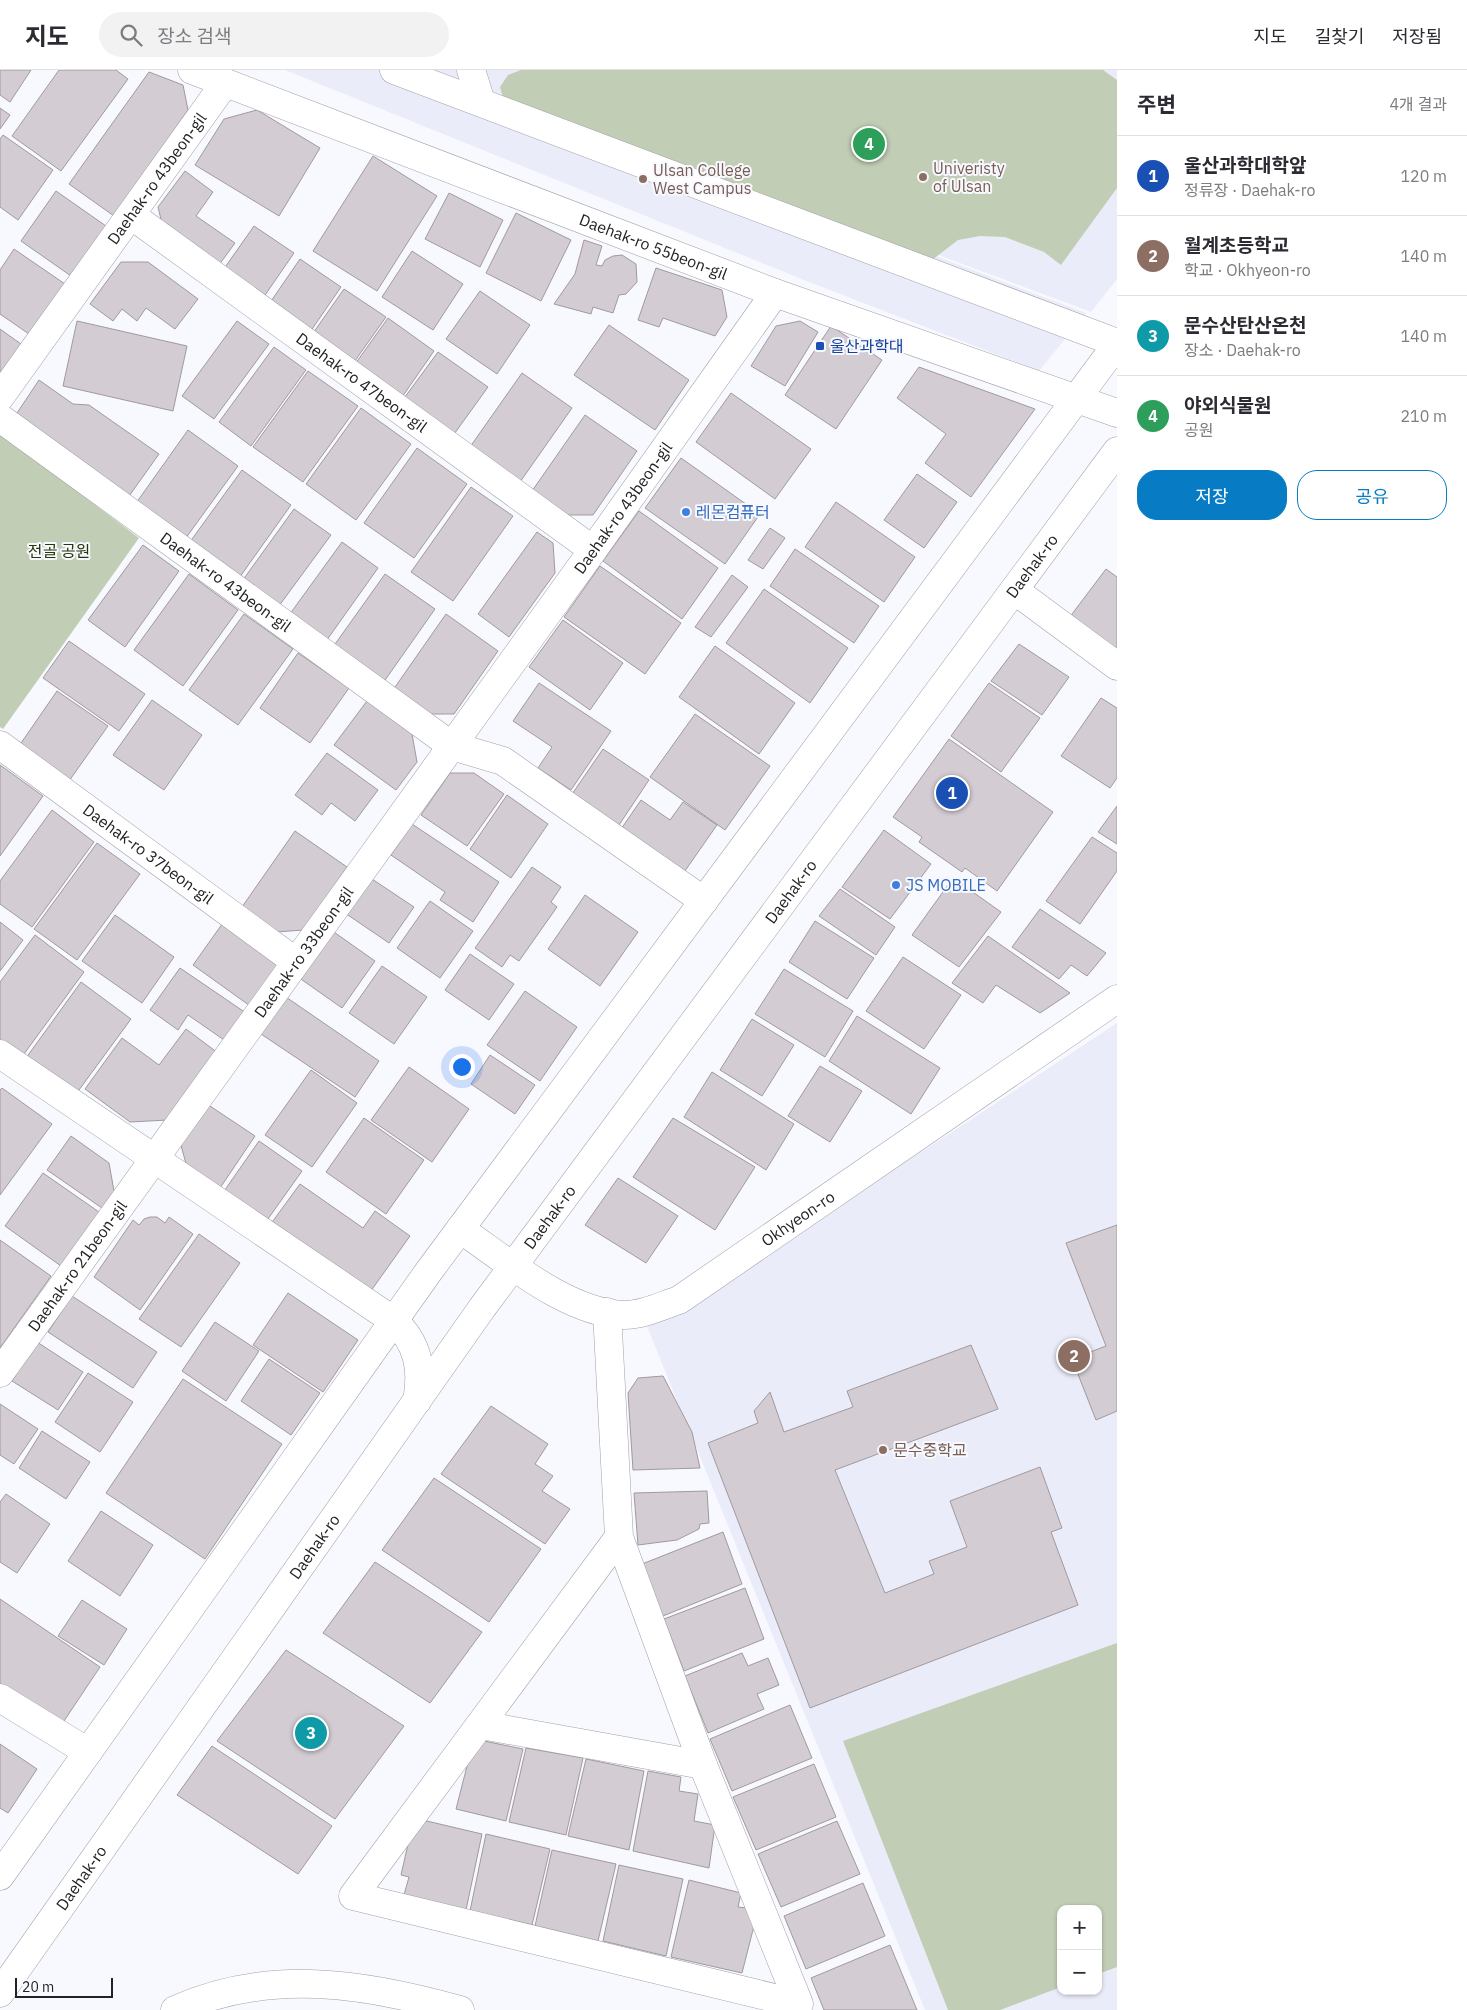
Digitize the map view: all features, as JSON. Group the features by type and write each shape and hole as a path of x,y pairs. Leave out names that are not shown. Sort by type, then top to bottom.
{"street":[{"name":"Daehak-ro 55beon-gil","path":"192,70 775,293 1117,413"},
{"path":"0,1876 460,1230 1117,344 394,70"},
{"path":"471,70 481,102"},
{"name":"Daehak-ro 43beon-gil","path":"0,397 225,83"},
{"name":"Daehak-ro 47beon-gil","path":"131,215 593,550"},
{"name":"Daehak-ro 43beon-gil","path":"452,746 775,293"},
{"name":"Daehak-ro 43beon-gil","path":"0,418 452,746 503,761 704,901"},
{"name":"Daehak-ro","path":"0,1993 514,1266 1117,452"},
{"path":"1014,590 1117,666"},
{"name":"Daehak-ro 37beon-gil","path":"0,745 296,962"},
{"name":"Daehak-ro 33beon-gil","path":"154,1158 452,746"},
{"name":"Okhyeon-ro","path":"460,1230 560,1297 584,1306 624,1315 642,1312 679,1300 1117,1000"},
{"path":"0,1054 394,1321 406,1332 416,1355 420,1376 417,1401"},
{"name":"Daehak-ro 21beon-gil","path":"0,1373 154,1158"},
{"path":"607,1312 619,1536 703,1765 800,2004 353,1896 619,1536"},
{"path":"0,1698 88,1752"},
{"path":"481,1725 703,1765"},
{"path":"175,2010 207,1997 249,1988 284,1984 321,1984 386,1991 460,2010"}],"shaded area":[{"name":"Univeristy of Ulsan","path":"285,70 1117,70 1117,279 1091,312 623,137 1086,313 1039,371 809,282"},
{"name":"문수중학교","path":"1117,1023 1117,2010 925,2010 646,1324 946,1136"}],"green space":[{"name":"Univeristy of Ulsan","path":"521,70 1103,70 1117,80 1117,188 1061,265 1044,252 1005,237 980,236 958,240 932,260 504,101 500,87 508,75"},
{"name":"전골 공원","path":"0,433 139,538 3,729 0,727"},
{"path":"1117,1643 1117,1967 1102,1973 1102,1905 1057,1905 1057,1989 1000,2010 948,2010 843,1741"}],"building":[{"path":"0,70 31,70 10,102 0,95"},
{"path":"59,70 116,70 128,79 61,171 12,136"},
{"path":"149,72 183,85 188,110 114,216 69,184"},
{"path":"0,108 10,115 0,129"},
{"path":"257,110 320,148 279,216 195,165 224,119"},
{"path":"3,135 53,170 18,220 0,207 0,139"},
{"path":"373,156 437,196 377,291 313,251"},
{"path":"185,171 213,192 196,216 235,243 216,269 164,232 158,207"},
{"path":"56,191 106,226 71,276 21,241"},
{"path":"449,193 503,220 480,267 425,239"},
{"path":"516,213 571,240 541,301 486,273"},
{"path":"254,226 294,253 261,301 221,273"},
{"path":"584,240 602,246 596,265 602,266 605,260 613,256 622,255 636,264 637,282 626,294 619,295 613,313 593,307 591,314 554,304 575,274"},
{"path":"14,249 65,284 29,334 0,314 0,270"},
{"path":"412,251 463,284 433,330 382,297"},
{"path":"300,259 341,287 308,335 267,307"},
{"path":"121,262 148,262 198,299 175,329 146,308 137,321 122,309 113,321 90,304"},
{"path":"656,268 722,290 727,317 715,336 663,318 659,327 638,320"},
{"path":"344,289 386,317 352,365 311,336"},
{"path":"480,291 530,325 497,374 446,339"},
{"path":"388,318 434,351 400,400 353,367"},
{"path":"77,321 187,346 173,411 63,386"},
{"path":"237,321 269,344 214,419 182,396"},
{"path":"800,321 818,332 785,386 751,366 776,326"},
{"path":"609,325 689,380 655,430 574,375"},
{"path":"831,326 882,360 836,429 785,395"},
{"path":"0,329 21,344 0,374"},
{"path":"274,347 306,370 251,446 219,422"},
{"path":"438,352 488,387 452,437 402,401"},
{"path":"919,367 1035,409 971,497 925,463 946,434 897,398"},
{"path":"308,371 358,406 303,482 253,447"},
{"path":"522,373 572,408 520,482 470,447"},
{"path":"39,380 73,404 89,405 159,454 127,499 13,419"},
{"path":"731,393 811,449 775,499 696,442"},
{"path":"361,408 411,444 356,520 306,484"},
{"path":"585,415 637,451 593,515 567,515 532,491"},
{"path":"188,430 238,466 183,542 134,506"},
{"path":"417,448 467,484 414,558 364,523"},
{"path":"681,458 760,514 725,564 645,508"},
{"path":"242,470 291,505 237,581 187,546"},
{"path":"917,474 957,502 924,548 884,520"},
{"path":"471,487 513,516 453,601 411,572"},
{"path":"836,502 915,557 884,602 805,547"},
{"path":"294,509 331,535 276,610 240,584"},
{"path":"639,511 718,568 682,619 603,561"},
{"path":"770,528 785,538 763,569 748,560"},
{"path":"537,532 553,543 555,573 509,637 478,614"},
{"path":"342,542 378,568 324,644 287,618"},
{"path":"143,545 179,571 125,647 88,620"},
{"path":"795,549 879,606 854,643 770,586"},
{"path":"600,566 681,623 645,674 564,617"},
{"path":"1106,569 1117,577 1117,654 1066,622"},
{"path":"189,574 238,610 183,686 134,650"},
{"path":"385,574 435,609 383,683 333,647"},
{"path":"732,575 748,587 711,637 695,627"},
{"path":"764,589 848,648 810,703 726,643"},
{"path":"244,614 293,649 238,725 189,690"},
{"path":"446,614 498,651 454,714 427,714 393,690"},
{"path":"563,620 623,663 590,710 529,667"},
{"path":"69,641 145,694 119,731 43,678"},
{"path":"1019,644 1069,677 1042,715 991,681"},
{"path":"715,646 795,703 759,754 679,697"},
{"path":"298,653 349,688 310,743 260,708"},
{"path":"539,683 611,731 571,790 538,768 552,747 513,721"},
{"path":"989,683 1040,718 1001,772 951,736"},
{"path":"57,691 108,726 69,781 19,746"},
{"path":"1101,698 1117,708 1117,778 1110,788 1061,756"},
{"path":"152,700 202,735 164,790 113,755"},
{"path":"367,701 412,734 417,762 396,790 334,745"},
{"path":"695,714 770,766 725,830 650,777"},
{"path":"949,739 1053,812 997,891 965,868 962,872 919,842 922,837 893,817"},
{"path":"603,749 649,780 615,831 568,800"},
{"path":"327,753 378,790 355,821 331,803 322,815 295,795"},
{"path":"0,765 43,796 0,856"},
{"path":"450,773 474,773 504,794 467,846 421,815"},
{"path":"507,795 548,824 511,878 470,849"},
{"path":"641,800 670,820 683,802 717,825 680,878 617,835"},
{"path":"1117,806 1117,844 1098,832"},
{"path":"52,810 94,842 32,927 0,904 0,881"},
{"path":"412,824 499,882 473,922 440,900 445,892 391,855"},
{"path":"884,830 931,864 890,919 842,887"},
{"path":"295,831 347,867 303,930 276,932 242,907"},
{"path":"1092,837 1117,853 1117,871 1080,924 1046,901"},
{"path":"97,843 140,874 77,960 34,929"},
{"path":"532,867 561,887 551,902 557,907 519,961 510,955 502,967 475,948"},
{"path":"369,877 414,907 389,943 345,913"},
{"path":"953,878 1001,912 959,967 912,935"},
{"path":"840,889 895,927 876,955 819,916"},
{"path":"585,895 638,932 600,986 548,949"},
{"path":"430,901 473,931 440,978 397,948"},
{"path":"1040,909 1106,953 1087,976 1071,965 1059,979 1012,947"},
{"path":"115,915 174,957 142,1003 82,961"},
{"path":"225,920 285,962 253,1008 193,965"},
{"path":"815,921 874,958 847,999 789,962"},
{"path":"0,922 23,940 0,971"},
{"path":"331,930 375,961 342,1008 298,977"},
{"path":"35,935 84,972 21,1058 0,1042 0,982"},
{"path":"988,936 1070,993 1040,1013 996,985 983,1003 952,983"},
{"path":"470,954 514,984 489,1020 445,990"},
{"path":"903,957 961,995 924,1049 866,1011"},
{"path":"382,966 427,997 394,1044 349,1013"},
{"path":"180,968 246,1013 227,1042 188,1015 178,1030 150,1010"},
{"path":"784,969 853,1011 825,1057 755,1014"},
{"path":"81,982 131,1019 76,1094 26,1058"},
{"path":"525,991 577,1027 540,1081 487,1045"},
{"path":"283,995 379,1061 355,1097 258,1032"},
{"path":"857,1016 940,1068 911,1114 829,1061"},
{"path":"752,1019 794,1045 762,1096 720,1070"},
{"path":"186,1029 218,1053 168,1120 130,1122 85,1089 122,1038 159,1065"},
{"path":"490,1055 535,1085 515,1114 471,1084"},
{"path":"820,1066 862,1091 830,1142 788,1116"},
{"path":"409,1067 469,1109 432,1162 371,1120"},
{"path":"311,1070 357,1103 312,1167 265,1135"},
{"path":"712,1072 794,1124 766,1170 684,1117"},
{"path":"2,1088 52,1124 0,1195 0,1090"},
{"path":"204,1102 255,1136 218,1191 188,1171 179,1138"},
{"path":"364,1118 424,1160 386,1214 326,1172"},
{"path":"673,1118 755,1167 715,1230 633,1177"},
{"path":"71,1136 109,1163 114,1191 102,1208 47,1170"},
{"path":"259,1141 302,1171 263,1226 220,1197"},
{"path":"43,1173 99,1212 61,1266 5,1226"},
{"path":"618,1178 678,1216 646,1263 585,1225"},
{"path":"300,1184 363,1228 375,1211 410,1236 368,1295 270,1225"},
{"path":"157,1217 165,1223 169,1217 193,1234 140,1310 94,1277 133,1220 139,1225 144,1219"},
{"path":"1117,1225 1117,1411 1096,1420 1072,1359 1106,1346 1066,1243"},
{"path":"199,1234 240,1263 181,1347 139,1319"},
{"path":"0,1240 51,1276 0,1348"},
{"path":"288,1293 358,1340 323,1392 253,1345"},
{"path":"72,1296 157,1352 133,1388 48,1332"},
{"path":"215,1322 259,1351 226,1401 182,1371"},
{"path":"37,1342 83,1372 58,1410 12,1381"},
{"path":"971,1345 998,1409 835,1470 885,1593 934,1574 929,1561 967,1547 950,1501 1040,1467 1062,1528 1051,1532 1078,1605 810,1708 708,1443 758,1423 754,1411 770,1392 784,1432 853,1407 847,1391"},
{"path":"269,1359 320,1393 291,1435 241,1401"},
{"path":"88,1373 133,1402 100,1452 55,1422"},
{"path":"663,1376 692,1432 700,1468 633,1470 628,1393 638,1378"},
{"path":"183,1379 282,1444 205,1559 106,1493"},
{"path":"0,1404 38,1429 14,1464 0,1455"},
{"path":"491,1406 548,1444 535,1464 553,1476 542,1491 570,1509 545,1544 441,1474"},
{"path":"42,1431 90,1462 66,1499 19,1468"},
{"path":"434,1478 541,1549 489,1622 382,1550"},
{"path":"707,1491 709,1523 700,1524 699,1529 677,1540 638,1545 634,1493"},
{"path":"6,1494 50,1524 17,1573 0,1562 0,1502"},
{"path":"101,1511 153,1545 120,1596 68,1561"},
{"path":"723,1532 742,1584 663,1616 642,1564"},
{"path":"375,1562 482,1632 430,1703 323,1633"},
{"path":"745,1588 764,1639 684,1671 664,1619"},
{"path":"0,1599 100,1667 60,1727 0,1687"},
{"path":"82,1600 127,1629 104,1665 58,1636"},
{"path":"286,1650 404,1726 335,1819 217,1741"},
{"path":"742,1653 748,1666 768,1658 779,1685 757,1694 764,1709 708,1733 685,1676"},
{"path":"790,1705 812,1758 732,1791 710,1739"},
{"path":"474,1739 523,1749 506,1821 456,1809"},
{"path":"0,1744 37,1769 8,1813 0,1808"},
{"path":"212,1746 332,1826 298,1874 177,1795"},
{"path":"526,1748 583,1758 566,1835 509,1822"},
{"path":"586,1759 644,1771 629,1850 568,1836"},
{"path":"814,1764 836,1817 756,1850 733,1797"},
{"path":"648,1771 681,1777 679,1791 698,1794 694,1821 715,1825 709,1868 633,1851"},
{"path":"414,1818 482,1834 466,1910 404,1895 409,1877 401,1875"},
{"path":"837,1821 860,1874 781,1907 758,1854"},
{"path":"486,1834 550,1849 532,1925 470,1911"},
{"path":"552,1850 616,1864 598,1941 535,1926"},
{"path":"619,1865 683,1879 666,1956 603,1941"},
{"path":"689,1880 741,1893 738,1907 747,1908 755,1922 742,1973 671,1957"},
{"path":"863,1883 885,1936 806,1969 784,1916"},
{"path":"890,1945 917,2010 824,2010 811,1978"}],"place":[{"name":"야외식물원","path":"869,144"},
{"name":"Univeristy of Ulsan","path":"923,177"},
{"name":"Ulsan College West Campus","path":"643,179"},
{"name":"울산과학대","path":"820,346"},
{"name":"레몬컴퓨터","path":"686,512"},
{"name":"울산과학대학앞","path":"952,793"},
{"name":"JS MOBILE","path":"896,885"},
{"name":"월계초등학교","path":"1074,1356"},
{"name":"문수중학교","path":"883,1450"},
{"name":"문수산탄산온천","path":"311,1733"}]}
